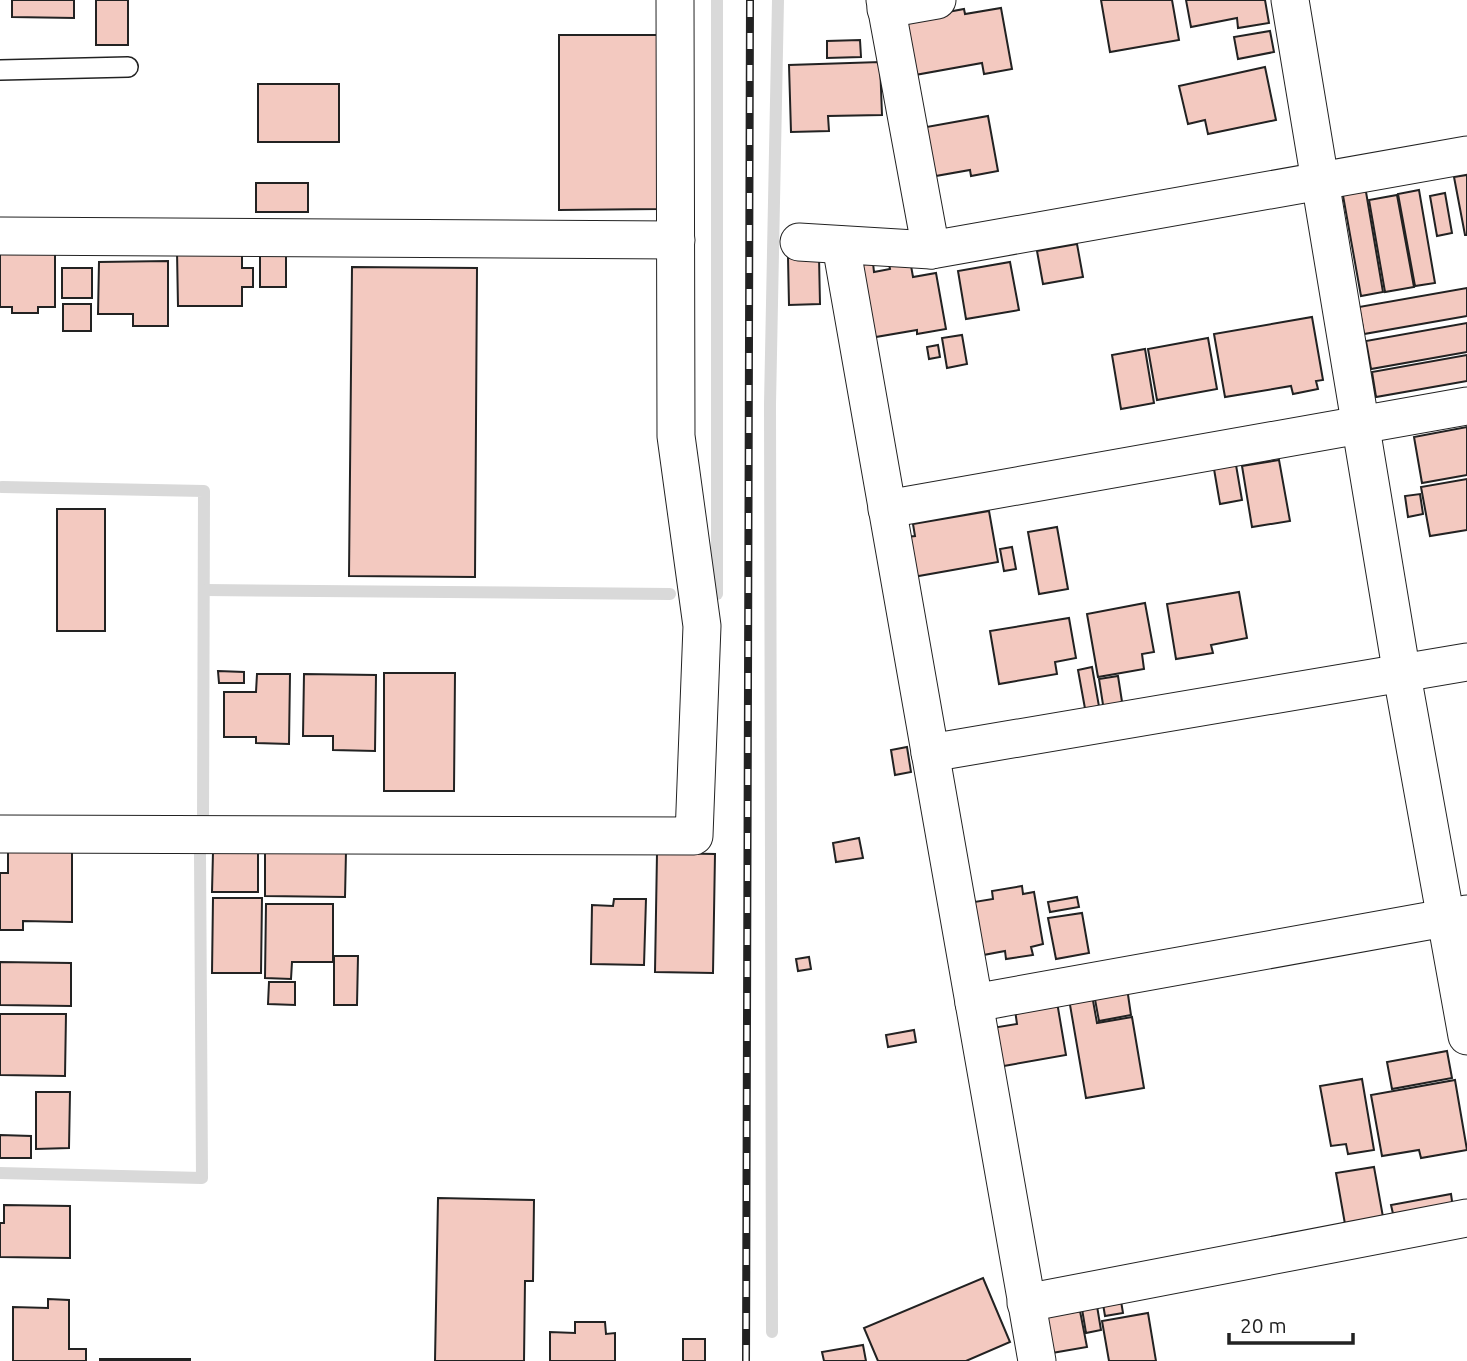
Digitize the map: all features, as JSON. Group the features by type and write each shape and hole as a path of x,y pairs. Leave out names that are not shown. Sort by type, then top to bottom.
{"street":[{"path":"0,834 695,836 702,626 676,436 675,0"},
{"path":"931,250 886,5 937,0"},
{"path":"1290,0 1402,675 1456,916 1467,1036"},
{"path":"799,242 931,250 1467,155"},
{"path":"0,236 676,240"},
{"path":"841,244 1037,1361"},
{"path":"887,509 1467,406"},
{"path":"930,753 1467,662"},
{"path":"974,1003 1456,916"},
{"path":"1026,1303 1467,1219"}],"lane":[{"path":"0,70 128,67"}],"building":[{"path":"12,0 74,0 74,18 12,17"},
{"path":"96,0 128,0 128,45 96,45"},
{"path":"1101,0 1172,0 1179,40 1110,52"},
{"path":"1186,0 1265,0 1269,23 1238,28 1237,18 1191,27"},
{"path":"1001,8 1012,69 984,74 982,63 915,75 905,20 964,9 965,14"},
{"path":"1270,31 1274,52 1238,59 1234,37"},
{"path":"559,35 658,35 659,209 559,210"},
{"path":"860,40 861,57 827,58 827,41"},
{"path":"880,62 882,115 828,116 829,131 791,132 789,65"},
{"path":"1265,67 1276,120 1208,134 1205,120 1188,124 1179,86"},
{"path":"258,84 339,84 339,142 258,142"},
{"path":"988,116 998,171 971,176 970,170 930,177 921,128"},
{"path":"1467,175 1467,235 1465,235 1454,177"},
{"path":"256,183 308,183 308,212 256,212"},
{"path":"1365,186 1383,292 1361,296 1342,190"},
{"path":"1419,190 1435,283 1415,286 1398,194"},
{"path":"1445,193 1452,233 1437,236 1430,196"},
{"path":"1397,195 1414,287 1385,292 1369,200"},
{"path":"1077,244 1083,277 1043,284 1037,251"},
{"path":"242,250 242,268 253,268 253,287 242,287 242,306 178,306 177,251"},
{"path":"0,254 55,254 55,307 38,307 38,313 12,313 12,307 0,307"},
{"path":"260,255 286,255 286,287 260,287"},
{"path":"819,256 820,304 789,305 788,257"},
{"path":"910,260 913,277 936,273 946,329 917,334 917,330 864,339 852,266 873,263 874,272 890,269 889,264"},
{"path":"168,261 168,326 133,326 133,314 98,314 99,262"},
{"path":"1010,262 1019,310 966,319 958,271"},
{"path":"352,267 477,268 475,577 349,576"},
{"path":"62,268 92,268 92,298 62,298"},
{"path":"1467,288 1467,316 1364,334 1359,307"},
{"path":"63,304 91,304 91,331 63,331"},
{"path":"1312,317 1323,380 1316,381 1318,389 1293,394 1291,386 1225,397 1214,334"},
{"path":"1467,323 1467,352 1371,369 1366,341"},
{"path":"962,335 967,364 947,368 942,338"},
{"path":"1208,338 1217,389 1157,400 1148,349"},
{"path":"938,345 940,357 929,359 927,347"},
{"path":"1145,349 1154,403 1121,409 1112,355"},
{"path":"1467,355 1467,381 1376,397 1372,372"},
{"path":"1467,427 1467,475 1422,483 1414,437"},
{"path":"1279,460 1290,521 1252,527 1242,466"},
{"path":"1236,465 1242,500 1220,504 1214,469"},
{"path":"1467,479 1467,530 1430,536 1421,487"},
{"path":"1420,494 1423,514 1408,517 1405,496"},
{"path":"57,509 105,509 105,631 57,631"},
{"path":"989,511 998,562 913,577 906,537 915,536 913,524"},
{"path":"1057,527 1068,589 1039,594 1028,532"},
{"path":"1012,547 1016,569 1004,571 1000,549"},
{"path":"1239,592 1247,638 1211,645 1213,653 1176,659 1167,604"},
{"path":"1145,603 1154,652 1142,654 1144,669 1098,677 1087,614"},
{"path":"1069,618 1076,658 1055,662 1057,674 999,684 990,631"},
{"path":"1092,667 1100,712 1086,714 1078,670"},
{"path":"218,671 244,672 244,683 219,683"},
{"path":"384,673 455,673 454,791 384,791"},
{"path":"257,674 290,674 289,744 256,743 256,737 224,737 224,692 256,692"},
{"path":"304,674 376,675 375,751 333,750 333,736 303,736"},
{"path":"1118,676 1123,708 1104,711 1099,679"},
{"path":"907,747 911,772 895,775 891,750"},
{"path":"859,838 863,858 836,862 833,843"},
{"path":"8,849 72,850 72,922 23,921 23,930 0,930 0,873 8,873"},
{"path":"265,851 346,851 345,897 265,896"},
{"path":"213,852 258,852 258,892 212,892"},
{"path":"657,853 715,854 713,973 655,972"},
{"path":"1022,886 1023,894 1034,892 1043,944 1031,947 1033,955 1006,959 1005,951 978,956 968,903 993,899 992,891"},
{"path":"1077,897 1079,907 1050,912 1048,902"},
{"path":"213,898 262,898 261,973 212,973"},
{"path":"614,899 646,899 644,965 591,964 592,905 613,906"},
{"path":"266,904 333,904 333,962 292,962 291,979 265,978"},
{"path":"1082,913 1089,953 1056,959 1048,918"},
{"path":"334,956 358,956 357,1005 334,1005"},
{"path":"809,957 811,969 798,971 796,959"},
{"path":"0,962 71,963 71,1006 0,1005"},
{"path":"269,982 295,982 295,1005 268,1004"},
{"path":"1127,988 1131,1015 1099,1021 1094,994"},
{"path":"1092,995 1097,1023 1132,1017 1144,1088 1086,1098 1069,999"},
{"path":"1057,1002 1066,1055 998,1067 992,1028 1017,1024 1015,1010"},
{"path":"0,1014 66,1014 65,1076 0,1075"},
{"path":"914,1030 916,1042 888,1047 886,1035"},
{"path":"1447,1051 1452,1078 1392,1089 1387,1062"},
{"path":"1362,1079 1374,1150 1348,1154 1346,1144 1331,1146 1320,1086"},
{"path":"1455,1080 1467,1150 1421,1158 1419,1150 1382,1156 1371,1095"},
{"path":"36,1092 70,1092 69,1148 36,1149"},
{"path":"0,1135 31,1136 31,1158 0,1158"},
{"path":"1374,1167 1383,1217 1345,1224 1336,1173"},
{"path":"1451,1194 1453,1208 1394,1218 1391,1205"},
{"path":"438,1198 534,1200 533,1281 525,1281 524,1361 435,1361"},
{"path":"4,1205 70,1206 70,1258 0,1257 0,1223 4,1223"},
{"path":"983,1278 1010,1342 966,1361 878,1361 864,1328"},
{"path":"1120,1295 1123,1313 1105,1316 1102,1298"},
{"path":"48,1299 69,1300 69,1349 86,1349 86,1361 13,1361 13,1307 48,1308"},
{"path":"1096,1300 1101,1330 1086,1333 1081,1303"},
{"path":"1080,1311 1087,1347 1046,1354 1040,1318"},
{"path":"1148,1313 1156,1361 1109,1361 1102,1321"},
{"path":"575,1322 605,1322 606,1334 615,1333 615,1361 550,1361 550,1332 575,1333"},
{"path":"683,1339 705,1339 705,1361 683,1361"},
{"path":"863,1345 866,1361 824,1361 822,1352"},
{"path":"190,1359 190,1361 100,1361"}],"waterway":[{"path":"717,0 717,594"},
{"path":"772,1332 770,404 778,0"},
{"path":"2,487 204,491 203,826"},
{"path":"205,590 670,594"},
{"path":"0,1173 202,1178 200,854"}],"railway":[{"path":"746,1361 750,0"}]}
